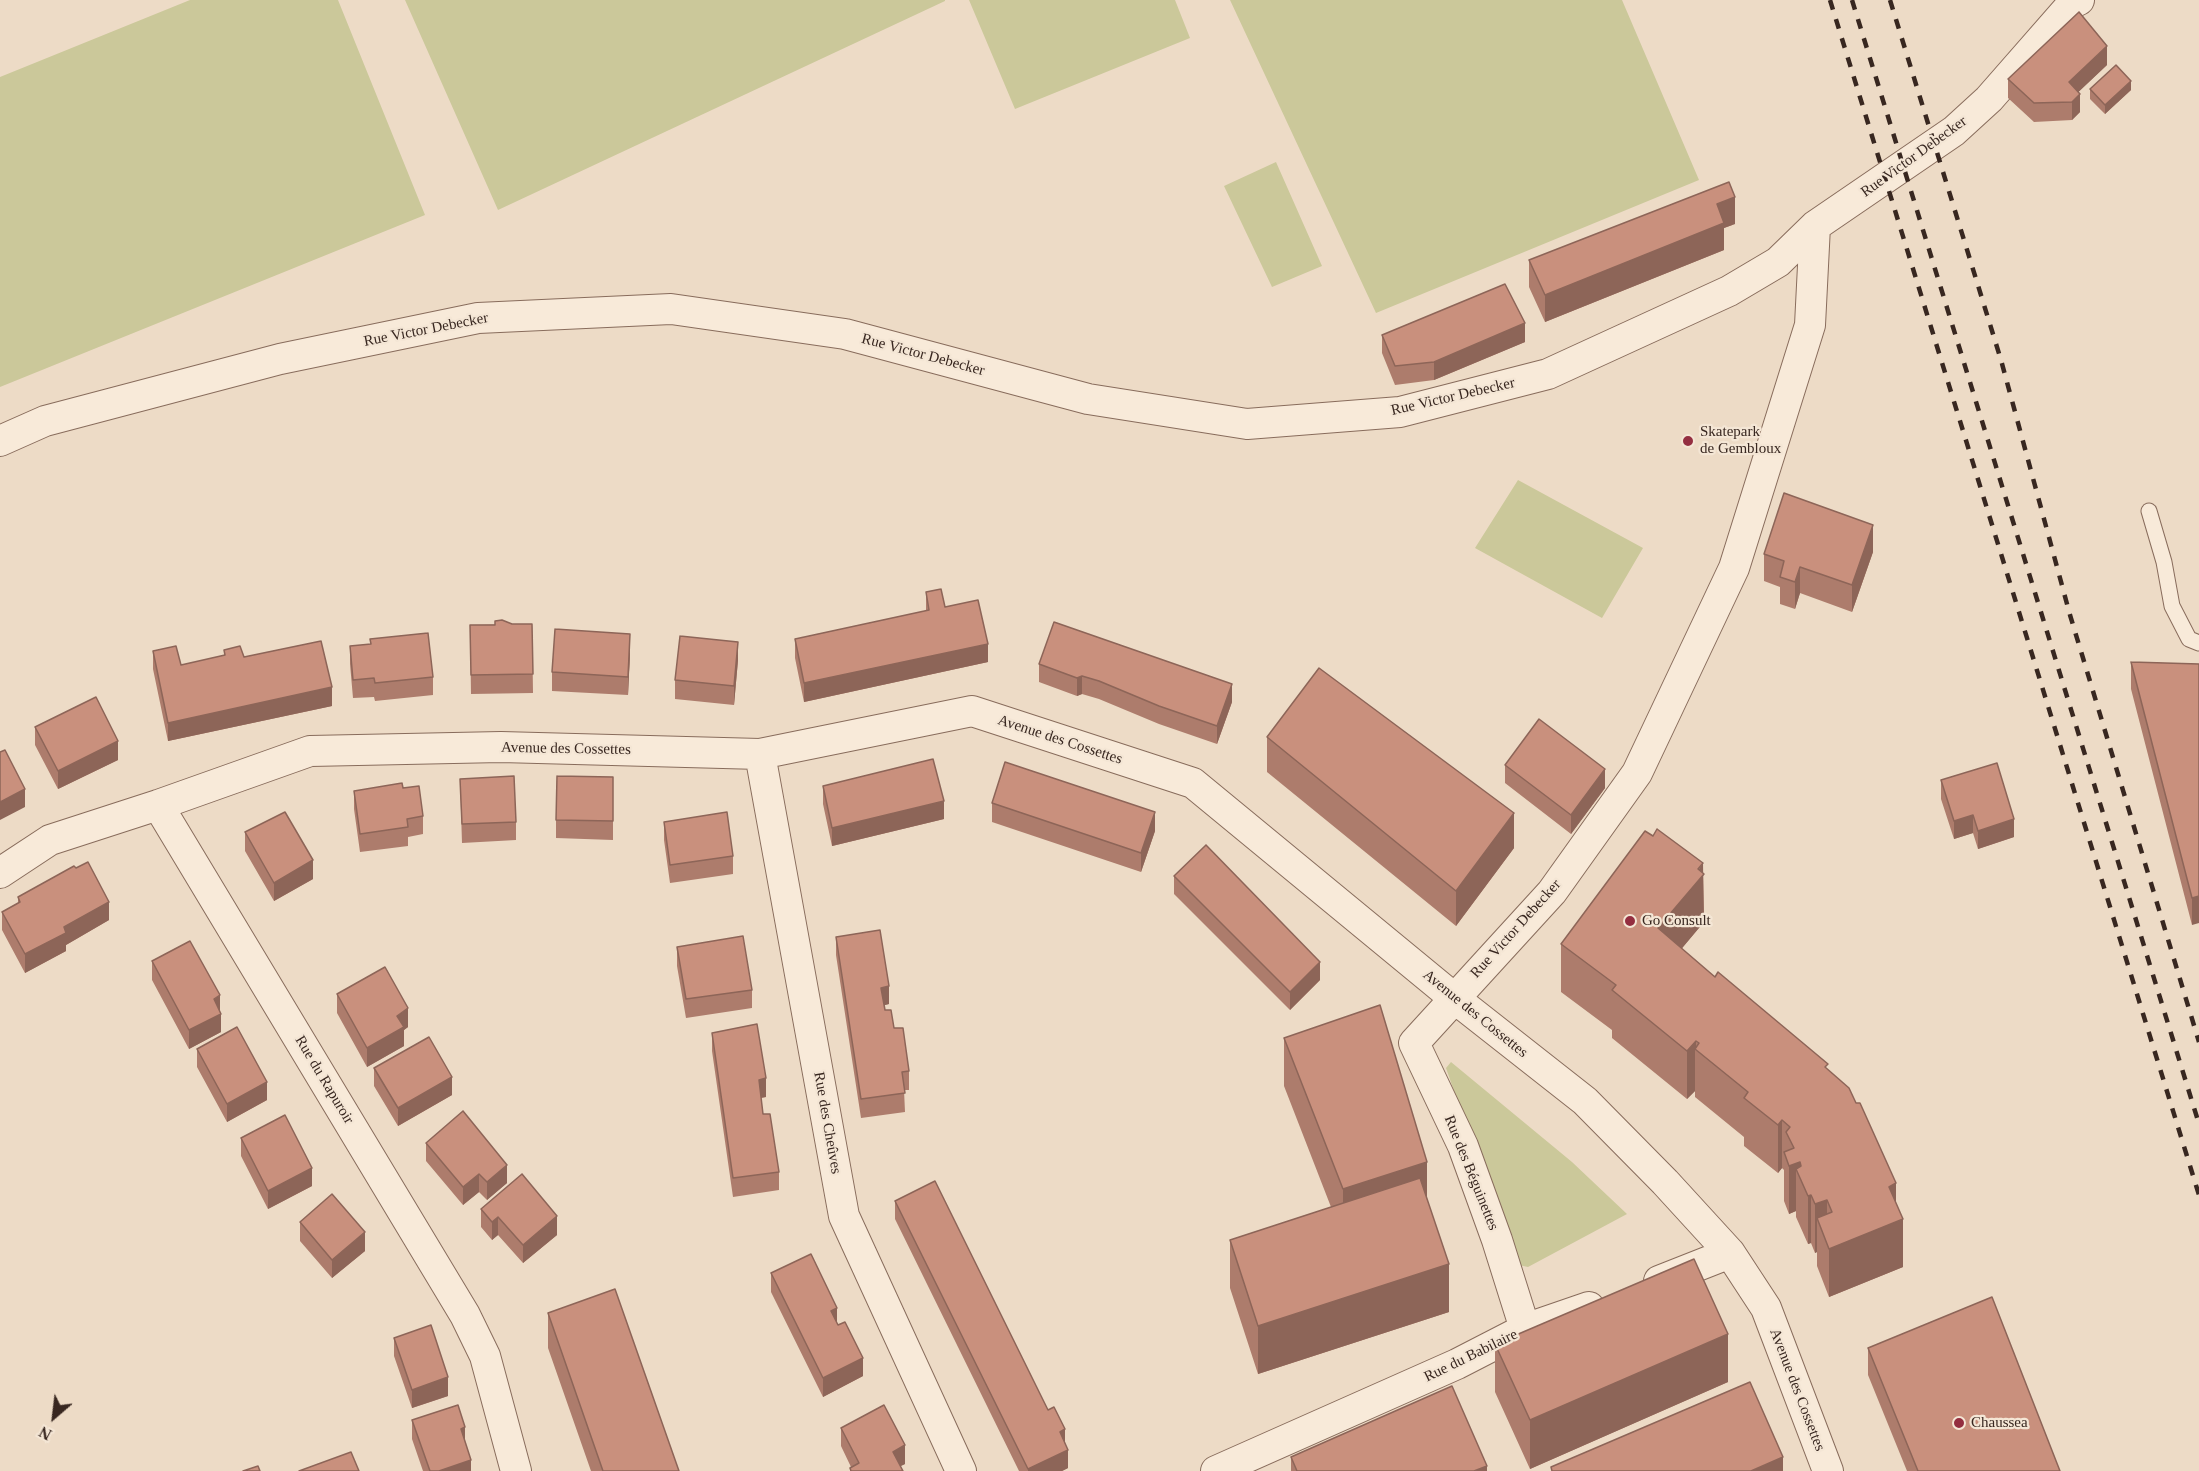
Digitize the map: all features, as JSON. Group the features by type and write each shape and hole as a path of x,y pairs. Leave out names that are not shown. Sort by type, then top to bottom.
{"street":[{"name":"Rue Victor Debecker","path":"0,441 45,421 280,359 478,318 671,309 845,334 1088,399 1247,424 1400,412 1548,374 1729,291 1778,261 1815,226 1954,132 1989,99 2073,3 2079,0"},
{"name":"Rue Victor Debecker","path":"1454,998 1552,892 1637,773 1734,568 1810,325 1815,226"},
{"name":"Avenue des Cossettes","path":"0,873 50,840 158,805 310,751 501,747 760,754 972,711 1193,783 1454,998 1585,1101 1665,1182 1730,1253 1766,1308 1828,1471"},
{"name":"Rue des Cheûves","path":"760,754 844,1216 961,1471"},
{"name":"Rue du Rapuroir","path":"158,805 465,1315 485,1356 516,1471"},
{"name":"Rue des Béguinettes","path":"1454,998 1414,1043 1463,1146 1497,1240 1525,1329"},
{"name":"Rue du Babilaire","path":"1216,1471 1457,1364 1525,1329 1730,1253"}],"lane":[{"path":"2149,511 2164,562 2172,606 2189,639 2199,643"}],"shaded area":[{"path":"190,0 338,0 425,215 0,387 0,77"},
{"path":"405,0 945,0 945,1 498,210"},
{"path":"969,0 1175,0 1190,38 1015,109"},
{"path":"1230,0 1622,0 1699,180 1376,313"},
{"path":"1276,162 1322,266 1272,287 1224,186"},
{"path":"1518,480 1643,548 1602,618 1475,548"},
{"path":"1451,1062 1572,1162 1627,1214 1528,1267 1514,1264 1446,1068"}],"building":[{"path":"2079,12 2107,46 2069,82 2080,94 2072,102 2034,103 2008,79"},
{"path":"2116,65 2131,81 2105,105 2090,89"},
{"path":"1729,182 1735,197 1717,204 1724,223 1545,295 1529,260"},
{"path":"1505,284 1525,323 1434,362 1395,366 1382,335"},
{"path":"1784,493 1873,525 1852,585 1800,567 1795,582 1780,577 1784,561 1764,554"},
{"path":"941,589 945,607 978,600 988,644 804,683 795,639 929,610 926,592"},
{"path":"502,620 512,624 532,624 533,674 471,675 470,625 495,625 495,621"},
{"path":"1054,622 1232,684 1217,726 1159,706 1099,681 1082,676 1077,678 1039,664"},
{"path":"555,629 630,634 628,677 552,672"},
{"path":"428,633 433,677 375,683 374,678 353,680 350,646 371,644 370,639"},
{"path":"680,636 738,642 734,686 675,680"},
{"path":"321,641 332,687 168,723 153,651 176,646 181,665 225,655 224,650 240,646 244,657"},
{"path":"2131,662 2199,664 2199,896 2192,898"},
{"path":"1319,668 1514,813 1456,891 1267,737"},
{"path":"96,697 118,741 58,771 35,727"},
{"path":"1539,719 1605,769 1571,815 1505,765"},
{"path":"5,750 25,789 0,802 0,752"},
{"path":"933,759 944,801 832,828 823,786"},
{"path":"1005,762 1155,812 1141,853 992,803"},
{"path":"1997,763 2014,819 1978,831 1973,815 1954,821 1941,780"},
{"path":"514,776 516,822 462,824 460,779"},
{"path":"557,776 613,777 613,821 556,820"},
{"path":"402,783 403,788 419,786 423,816 407,819 408,827 360,834 354,791"},
{"path":"285,812 313,860 274,883 245,832"},
{"path":"727,812 733,856 670,865 664,822"},
{"path":"1657,829 1703,863 1698,869 1704,874 1658,928 1715,977 1718,972 1828,1064 1825,1067 1849,1088 1856,1103 1860,1103 1896,1183 1889,1187 1903,1219 1829,1249 1817,1218 1832,1212 1827,1200 1815,1204 1811,1195 1808,1196 1796,1169 1801,1166 1800,1162 1789,1166 1784,1152 1794,1148 1786,1132 1790,1127 1782,1120 1778,1125 1744,1098 1748,1092 1695,1049 1699,1043 1696,1041 1687,1051 1612,990 1616,985 1561,944 1645,831 1653,836"},
{"path":"1206,845 1320,962 1290,992 1174,876"},
{"path":"88,862 109,902 64,927 66,933 25,954 2,912 20,902 18,897 74,866 76,868"},
{"path":"880,930 889,986 881,988 885,1010 891,1010 894,1028 903,1028 909,1071 902,1072 905,1093 861,1099 836,937"},
{"path":"743,936 752,990 686,999 677,947"},
{"path":"190,941 220,995 214,999 221,1014 189,1030 152,961"},
{"path":"385,967 408,1008 397,1016 404,1027 367,1048 337,994"},
{"path":"1380,1005 1427,1162 1343,1189 1284,1038"},
{"path":"757,1024 766,1078 759,1080 763,1114 770,1114 779,1172 733,1178 712,1033"},
{"path":"237,1027 267,1082 227,1104 197,1049"},
{"path":"429,1037 452,1077 398,1108 374,1068"},
{"path":"463,1111 507,1165 487,1182 479,1174 463,1187 426,1143"},
{"path":"285,1115 312,1168 268,1191 241,1138"},
{"path":"522,1174 557,1216 523,1245 498,1217 492,1222 481,1209"},
{"path":"1420,1178 1449,1264 1258,1326 1230,1240"},
{"path":"935,1181 1048,1410 1054,1407 1065,1429 1060,1432 1068,1450 1028,1469 895,1201"},
{"path":"332,1194 365,1232 332,1260 300,1222"},
{"path":"811,1254 837,1308 831,1311 838,1325 845,1322 863,1358 823,1378 771,1273"},
{"path":"1694,1259 1728,1334 1530,1420 1495,1344"},
{"path":"615,1289 679,1471 603,1471 548,1313"},
{"name":"Chaussea","path":"1992,1297 2060,1471 1918,1471 1868,1348"},
{"path":"431,1325 448,1377 412,1390 394,1338"},
{"path":"1750,1382 1783,1457 1751,1471 1552,1471 1551,1467"},
{"path":"1452,1386 1487,1466 1474,1471 1297,1471 1291,1457"},
{"path":"458,1405 465,1427 461,1429 471,1460 439,1471 430,1471 412,1420"},
{"path":"884,1405 905,1445 893,1452 903,1471 851,1471 850,1468 859,1463 841,1428"},
{"path":"351,1452 359,1471 299,1471"},
{"path":"258,1466 260,1471 243,1471"}],"railway":[{"path":"1830,0 2199,1195"},
{"path":"1852,0 2199,1124"},
{"path":"1890,0 2001,360 2070,615 2199,1042"}],"place":[{"name":"Skatepark de Gembloux","path":"1688,441"},
{"name":"Go Consult","path":"1630,921"},
{"name":"Chaussea","path":"1959,1423"}]}
